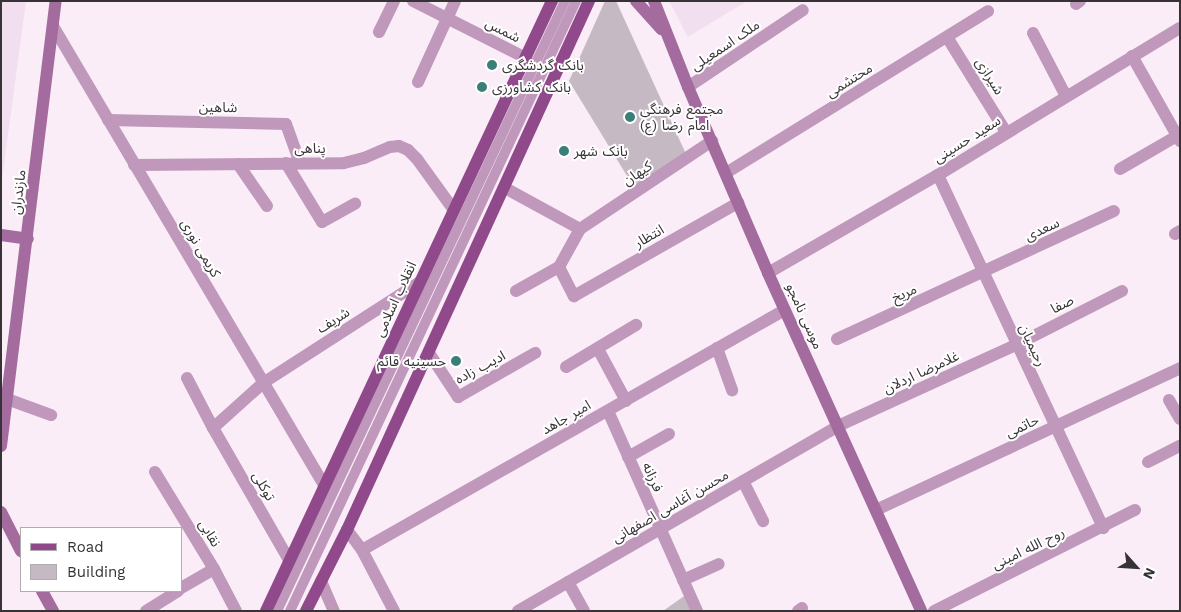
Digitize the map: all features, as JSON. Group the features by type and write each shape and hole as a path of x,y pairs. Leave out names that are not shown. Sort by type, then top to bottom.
{"main road":[{"name":"مازندران","path":"1,446 56,1"},
{"name":"انقلاب اسلامی","path":"266,611 552,1"},
{"path":"306,611 347,530 589,1"},
{"name":"موسی نامجو","path":"636,1 665,32"},
{"name":"موسی نامجو","path":"654,1 688,87 768,273 876,510 917,609"},
{"path":"1,236 28,239"},
{"path":"1,512 20,548"},
{"path":"43,592 53,611"}],"street":[{"path":"379,32 394,1"},
{"name":"شمس","path":"413,1 526,58"},
{"path":"418,82 455,1"},
{"name":"ملک اسمعیلی","path":"688,87 803,10"},
{"name":"محتشمی","path":"726,173 988,11"},
{"name":"کریمی نوری","path":"53,26 324,485"},
{"name":"سعید حسینی","path":"768,273 938,175 1180,28"},
{"path":"1033,33 1066,96"},
{"name":"شیرازی","path":"947,36 1006,132"},
{"path":"1120,169 1178,139 1132,56"},
{"name":"شاهین","path":"108,120 286,124 300,163"},
{"name":"کیهان","path":"559,267 580,229 712,141"},
{"name":"پناهی","path":"134,165 352,162 390,147 399,146 408,150 417,159 453,209"},
{"path":"286,163 322,222 355,204"},
{"path":"238,164 268,206"},
{"name":"رحیمیان","path":"938,175 1054,427 1103,528"},
{"path":"504,188 580,229"},
{"name":"انتظار","path":"559,267 574,296 738,203"},
{"name":"سعدی","path":"983,274 1114,212"},
{"path":"516,291 559,267"},
{"name":"مریخ","path":"837,339 983,274"},
{"name":"شریف","path":"263,383 420,282"},
{"name":"صفا","path":"1016,345 1122,290"},
{"name":"امیر جاهد","path":"362,550 785,310"},
{"path":"566,367 636,325"},
{"name":"غلامرضا اردلان","path":"838,426 1016,345"},
{"path":"717,348 732,390"},
{"path":"598,349 626,401"},
{"name":"ادیب زاده","path":"428,353 458,397 535,354"},
{"name":"حاتمی","path":"876,510 1180,368"},
{"name":"توکلی","path":"188,378 213,428 289,560"},
{"path":"213,428 263,383"},
{"path":"7,399 51,415"},
{"path":"1169,400 1180,419"},
{"name":"فرزانه","path":"608,411 696,610"},
{"name":"محسن آغاسی اصفهانی","path":"526,609 568,582 838,426"},
{"path":"628,457 669,434"},
{"path":"1148,462 1180,446"},
{"name":"نقابی","path":"155,472 214,569 236,611"},
{"path":"743,481 763,521"},
{"name":"روح الله امینی","path":"934,611 1103,528 1135,510"},
{"path":"347,530 362,550 394,611"},
{"path":"683,580 719,564"},
{"path":"182,587 214,569"},
{"path":"321,581 334,611"},
{"path":"568,582 584,611"},
{"path":"146,611 176,592"}],"lane":[{"path":"277,611 566,1"},
{"path":"290,611 576,1"}],"shaded area":[{"path":"1,1 26,1 1,187"},
{"path":"669,1 747,1 688,37"}],"building":[{"name":"مجتمع فرهنگی امام رضا (ع)","path":"605,1 616,1 686,154 635,189 569,81"},
{"path":"687,594 693,608 689,611 663,611"}],"place":[{"name":"بانک گردشگری","path":"492,65"},
{"name":"بانک کشاورزی","path":"482,87"},
{"name":"مجتمع فرهنگی امام رضا (ع)","path":"630,117"},
{"name":"بانک شهر","path":"564,151"},
{"name":"حسینیه قائم","path":"456,361"}]}
